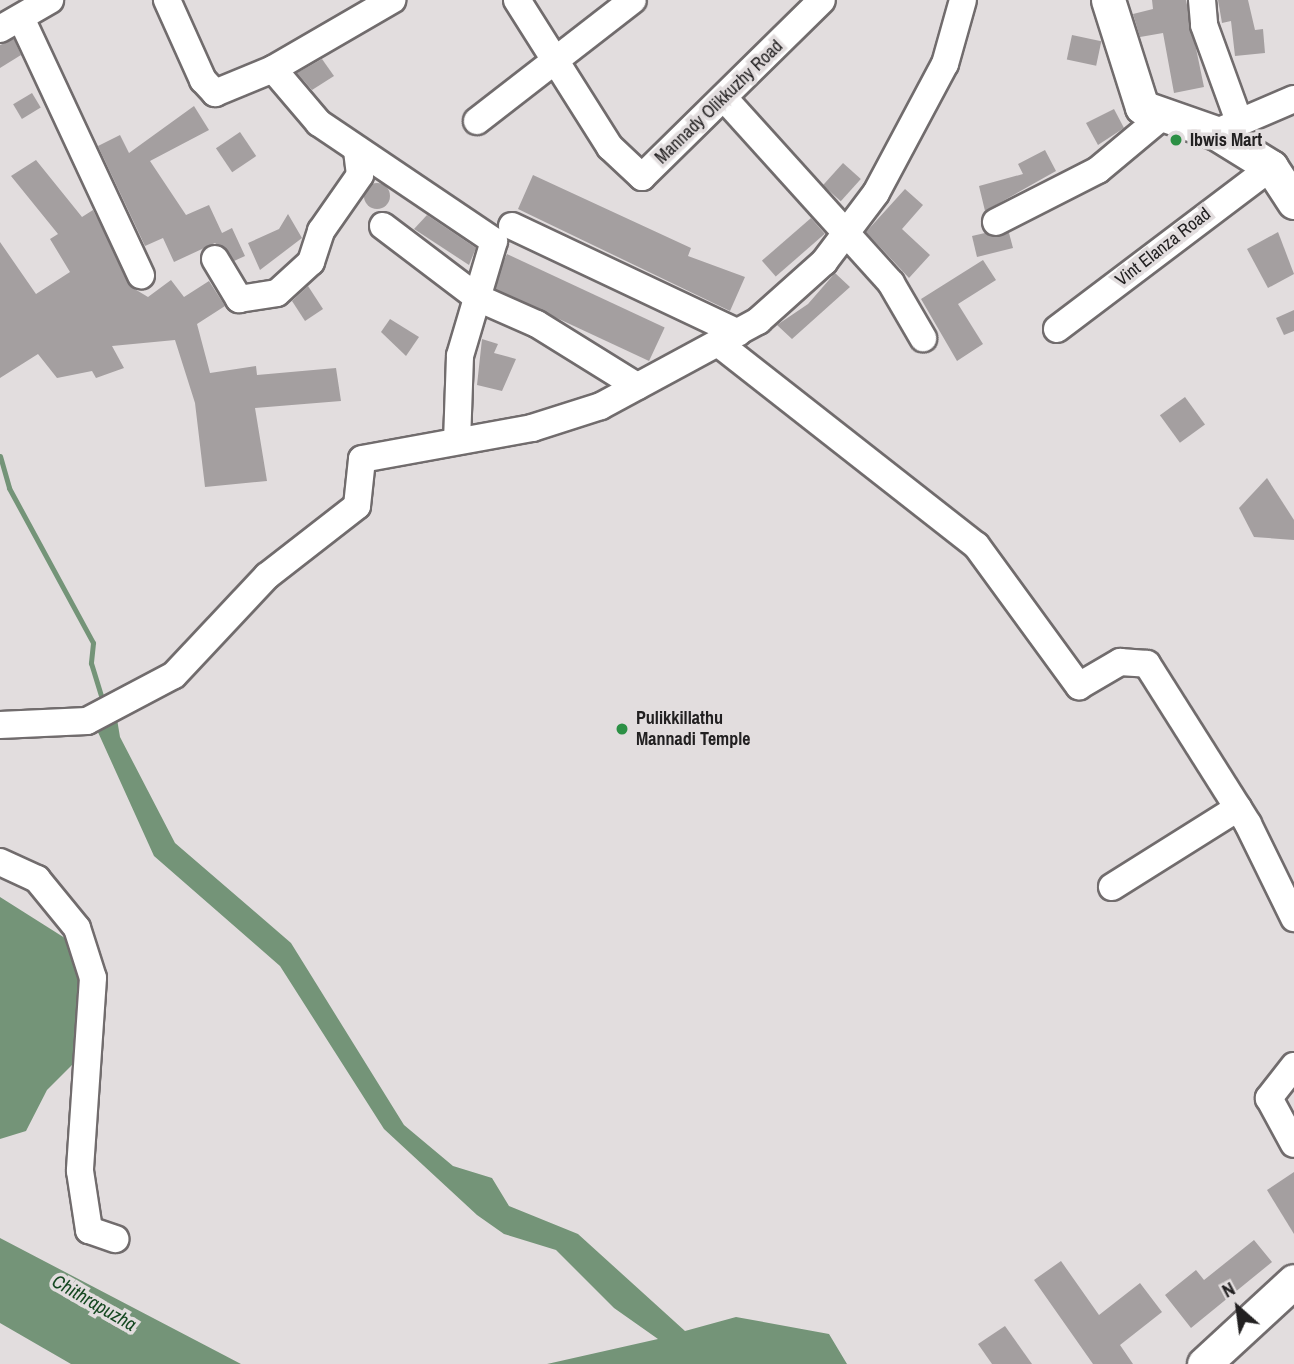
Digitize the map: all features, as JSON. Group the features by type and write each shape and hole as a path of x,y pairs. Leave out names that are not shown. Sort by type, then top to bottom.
{"main road":[{"path":"1108,0 1142,107 1228,127 1271,167 1294,202"},
{"path":"1204,1364 1294,1281"}],"street":[{"path":"50,0 10,23 141,275"},
{"path":"167,0 203,80 215,93 273,69 392,0"},
{"path":"517,0 554,58"},
{"path":"477,121 554,58 633,0"},
{"name":"Mannady Olikkuzhy Road","path":"554,58 610,147 642,177 822,0"},
{"path":"0,725 110,710 174,675 267,576 357,506 362,459 532,428 601,407 728,338 824,262 918,120 945,64 963,0"},
{"path":"1202,0 1204,25 1228,127 1294,99"},
{"path":"273,69 309,114 489,234 494,242 455,381 457,440"},
{"path":"724,98 891,283 923,338"},
{"path":"996,222 1098,170 1165,114"},
{"path":"215,260 239,299 278,293 311,262 321,231 360,175 358,149"},
{"name":"Vint Elanza Road","path":"1058,329 1271,167"},
{"path":"383,226 478,298 537,324 637,386"},
{"path":"512,226 728,338 976,545 1079,686 1120,662 1143,659 1238,808 1294,918"},
{"path":"1112,887 1238,808"},
{"path":"0,862 37,879 77,928 93,978 80,1171 89,1230 115,1239"},
{"path":"1294,1066 1269,1098 1294,1144"}],"water":[{"path":"116,713 120,737 175,843 291,943 404,1125 453,1166 492,1178 509,1206 578,1234 685,1331 736,1317 829,1334 847,1364 547,1364 658,1339 614,1308 556,1250 504,1234 477,1215 384,1129 280,966 154,856 97,730"},
{"path":"0,897 68,940 84,995 80,1057 47,1090 26,1131 0,1139"},
{"name":"Chithrapuzha","path":"0,1238 241,1364 71,1364 0,1323"}],"building":[{"path":"1152,0 1186,0 1204,87 1174,93 1163,33 1140,37 1133,14 1153,9"},
{"path":"1218,0 1248,0 1255,30 1263,29 1265,53 1235,56 1231,21 1222,23"},
{"path":"1072,35 1101,41 1096,66 1067,59"},
{"path":"14,39 21,55 0,68 0,45"},
{"path":"322,59 334,76 312,90 297,73"},
{"path":"32,93 41,108 22,119 13,104"},
{"path":"194,106 209,130 150,161 186,215 209,205 222,233 232,228 245,256 234,261 215,243 174,262 163,238 145,246 98,146 120,135 129,153"},
{"path":"1114,109 1124,128 1098,145 1086,123"},
{"path":"240,132 256,156 232,172 216,148"},
{"path":"1045,150 1056,171 985,211 979,186 1023,174 1018,164"},
{"path":"36,160 82,217 93,210 133,288 148,297 171,280 184,297 209,281 225,306 197,324 210,373 256,366 257,375 336,368 341,401 255,408 267,481 205,487 195,403 175,340 112,346 124,368 96,378 92,371 57,378 38,354 0,378 0,242 36,294 70,272 50,239 58,234 11,176"},
{"path":"843,163 861,179 841,201 823,185"},
{"path":"533,175 691,248 688,256 745,277 730,311 518,209"},
{"path":"377,183 386,187 390,196 386,205 377,209 368,205 364,196 368,187"},
{"path":"905,189 923,205 902,229 930,255 909,278 866,232"},
{"path":"288,214 302,238 260,270 248,243 279,229"},
{"path":"427,215 476,248 469,265 414,229"},
{"path":"811,218 825,234 776,276 762,261"},
{"path":"1278,232 1294,274 1268,288 1247,249"},
{"path":"1009,233 1013,248 977,257 972,236"},
{"path":"507,254 665,328 649,361 491,288"},
{"path":"983,260 996,280 958,304 983,344 957,361 921,299"},
{"path":"835,273 850,287 792,339 777,325 808,304"},
{"path":"308,286 323,309 305,321 292,301"},
{"path":"1294,310 1294,331 1284,335 1276,318"},
{"path":"390,319 419,337 406,356 381,332"},
{"path":"482,339 498,344 494,353 516,359 502,391 477,385"},
{"path":"1185,397 1205,425 1180,443 1160,415"},
{"path":"1267,478 1294,520 1294,540 1254,537 1239,508"},
{"path":"1294,1172 1294,1234 1267,1190"},
{"path":"1254,1240 1272,1262 1191,1328 1165,1295 1196,1270 1204,1280"},
{"path":"1061,1261 1099,1315 1140,1283 1162,1312 1120,1345 1133,1364 1093,1364 1034,1280"},
{"path":"1005,1326 1032,1364 992,1364 978,1344"}],"waterway":[{"path":"0,456 9,488 93,643 91,663 103,702"}],"place":[{"name":"Ibwis Mart","path":"1176,140"},
{"name":"Pulikkillathu Mannadi Temple","path":"622,729"}]}
